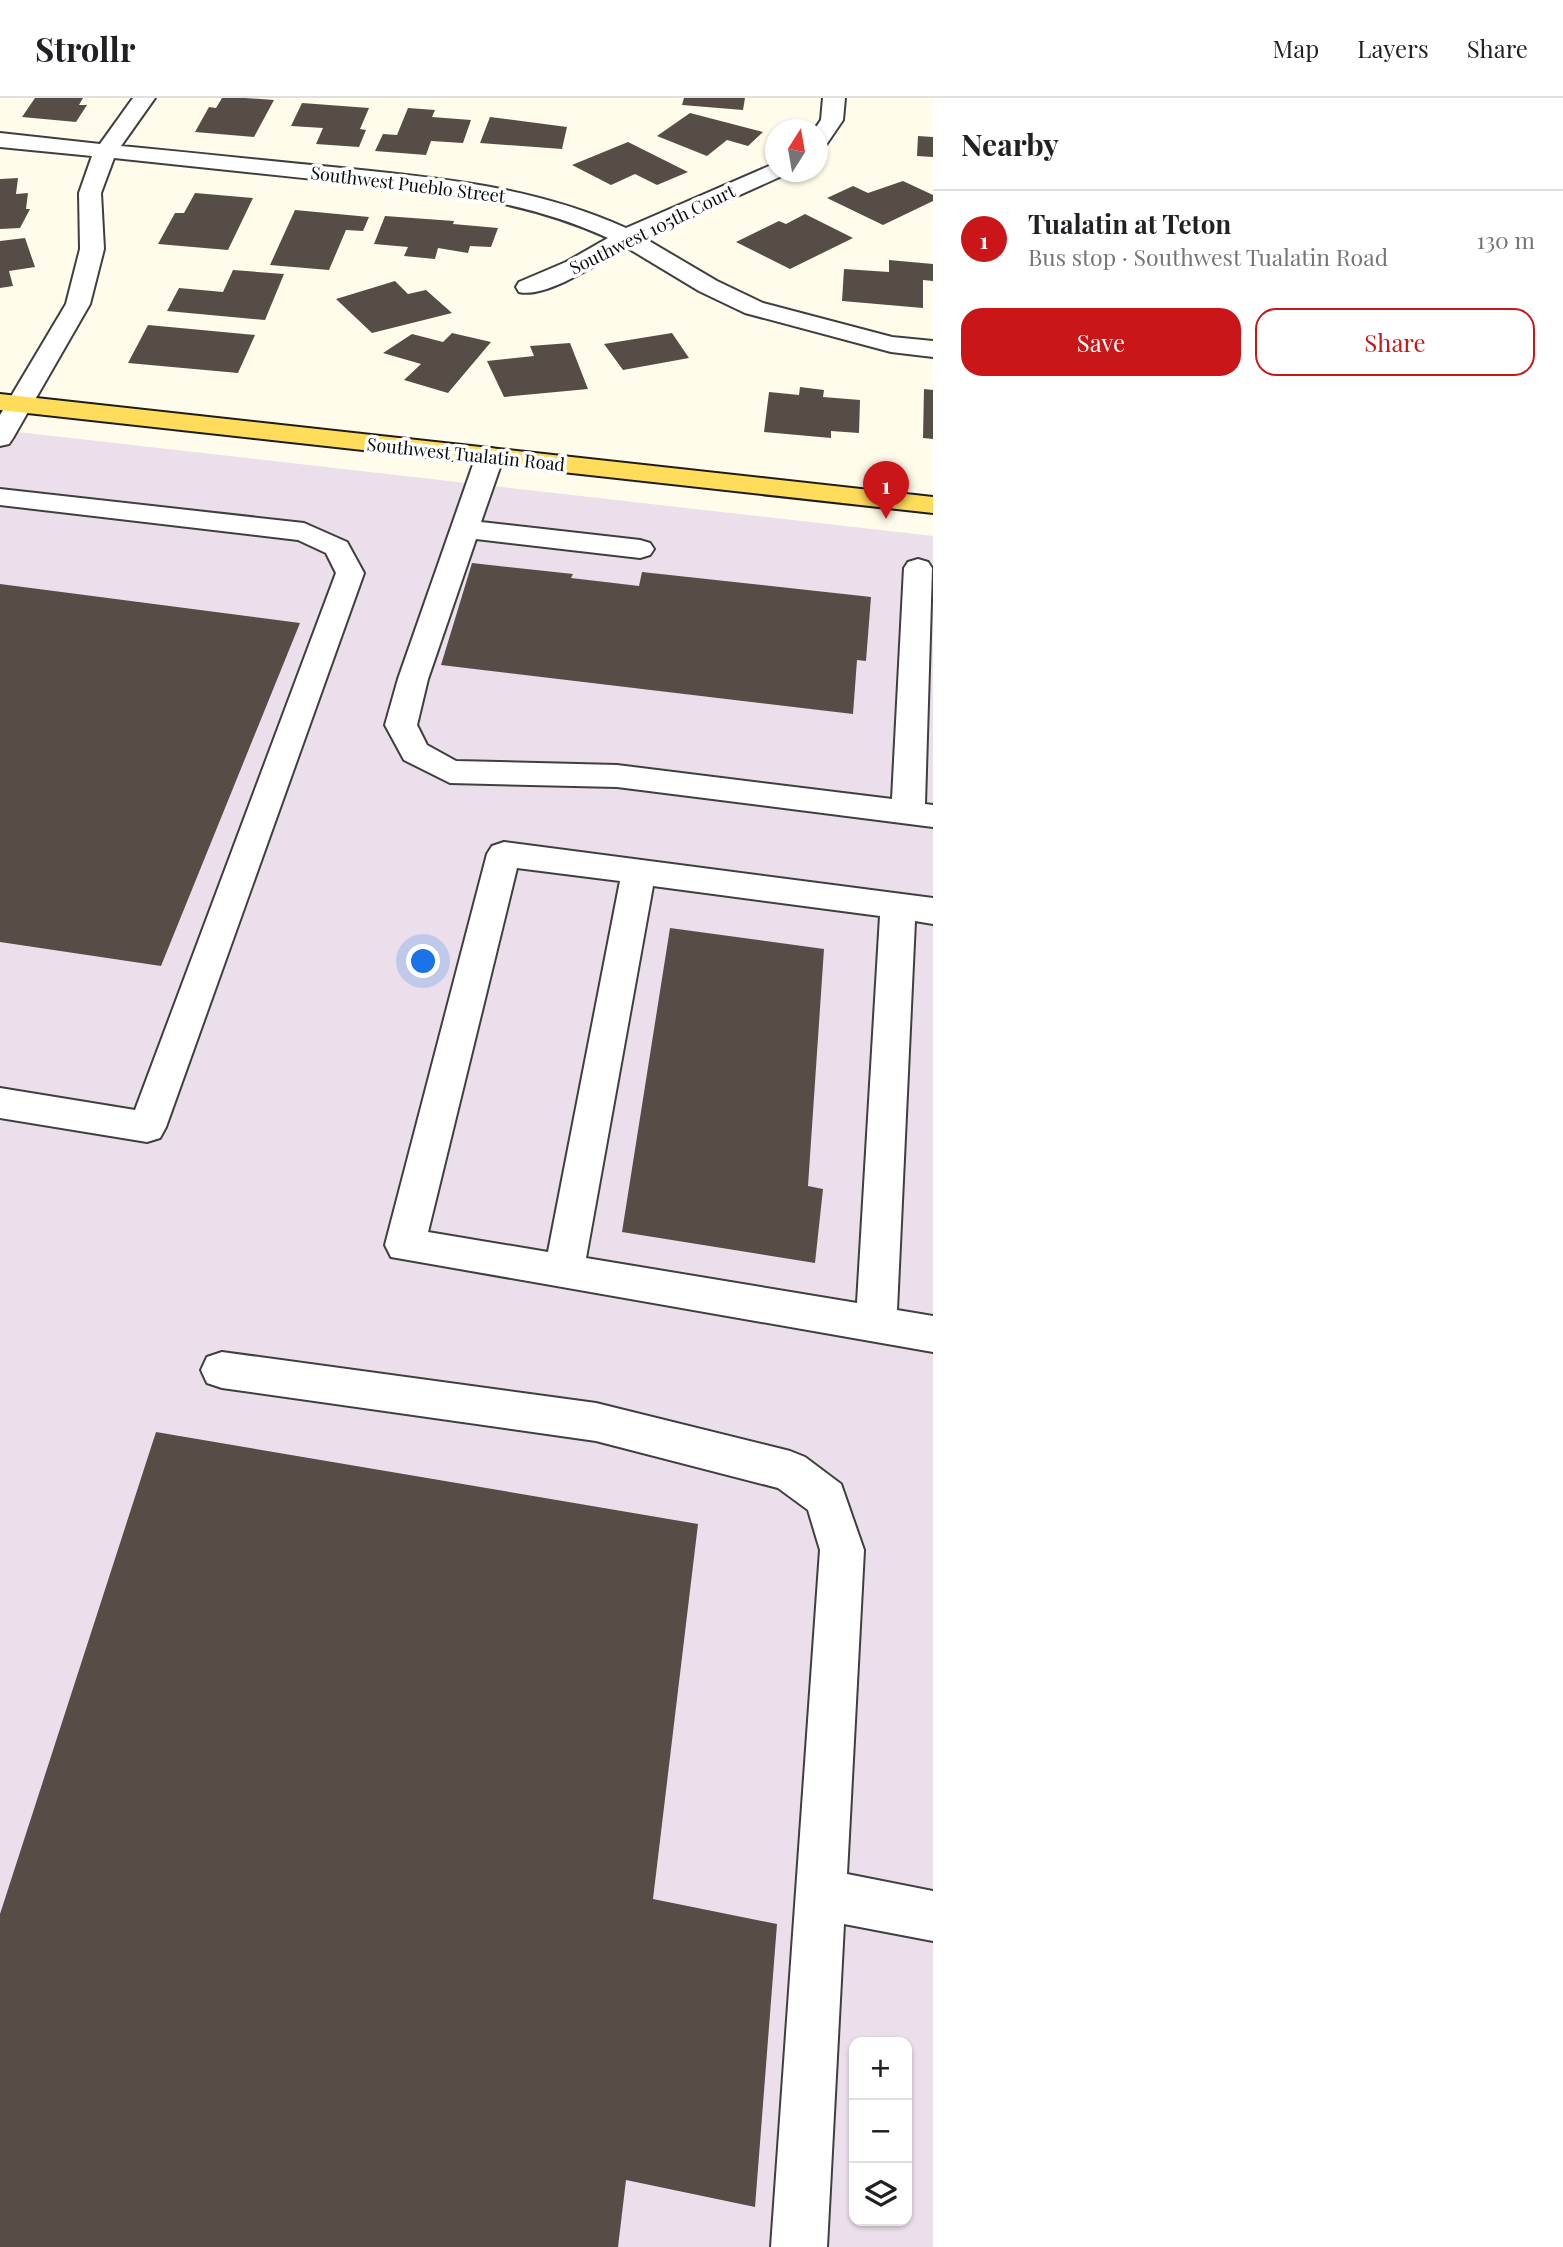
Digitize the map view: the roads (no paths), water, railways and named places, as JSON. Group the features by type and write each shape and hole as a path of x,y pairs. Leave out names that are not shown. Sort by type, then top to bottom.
{"main road":[{"name":"Southwest Tualatin Road","path":"10,403 933,505"}],"street":[{"path":"0,438 10,403 78,303 92,248 90,193 106,152 145,98"},
{"path":"828,125 832,120 834,98"},
{"name":"Southwest Pueblo Street","path":"0,140 441,185 506,195 575,214 626,237 708,286 754,309 891,344 933,349"},
{"name":"Southwest 105th Court","path":"528,287 574,267 626,237 765,174"},
{"path":"490,456 413,679 401,724 415,752 450,772 617,776 921,815 918,568"},
{"path":"0,497 304,532 337,548 350,573 147,1127 0,1103"},
{"path":"465,529 640,549"},
{"path":"876,1324 915,909 505,854 405,1245 933,1334"},
{"path":"564,1272 638,873"},
{"path":"222,1370 596,1422 790,1471 826,1498 842,1550 799,2247"},
{"path":"821,1894 933,1916"}],"place":[{"name":"Tualatin at Teton","path":"886,519"}]}
